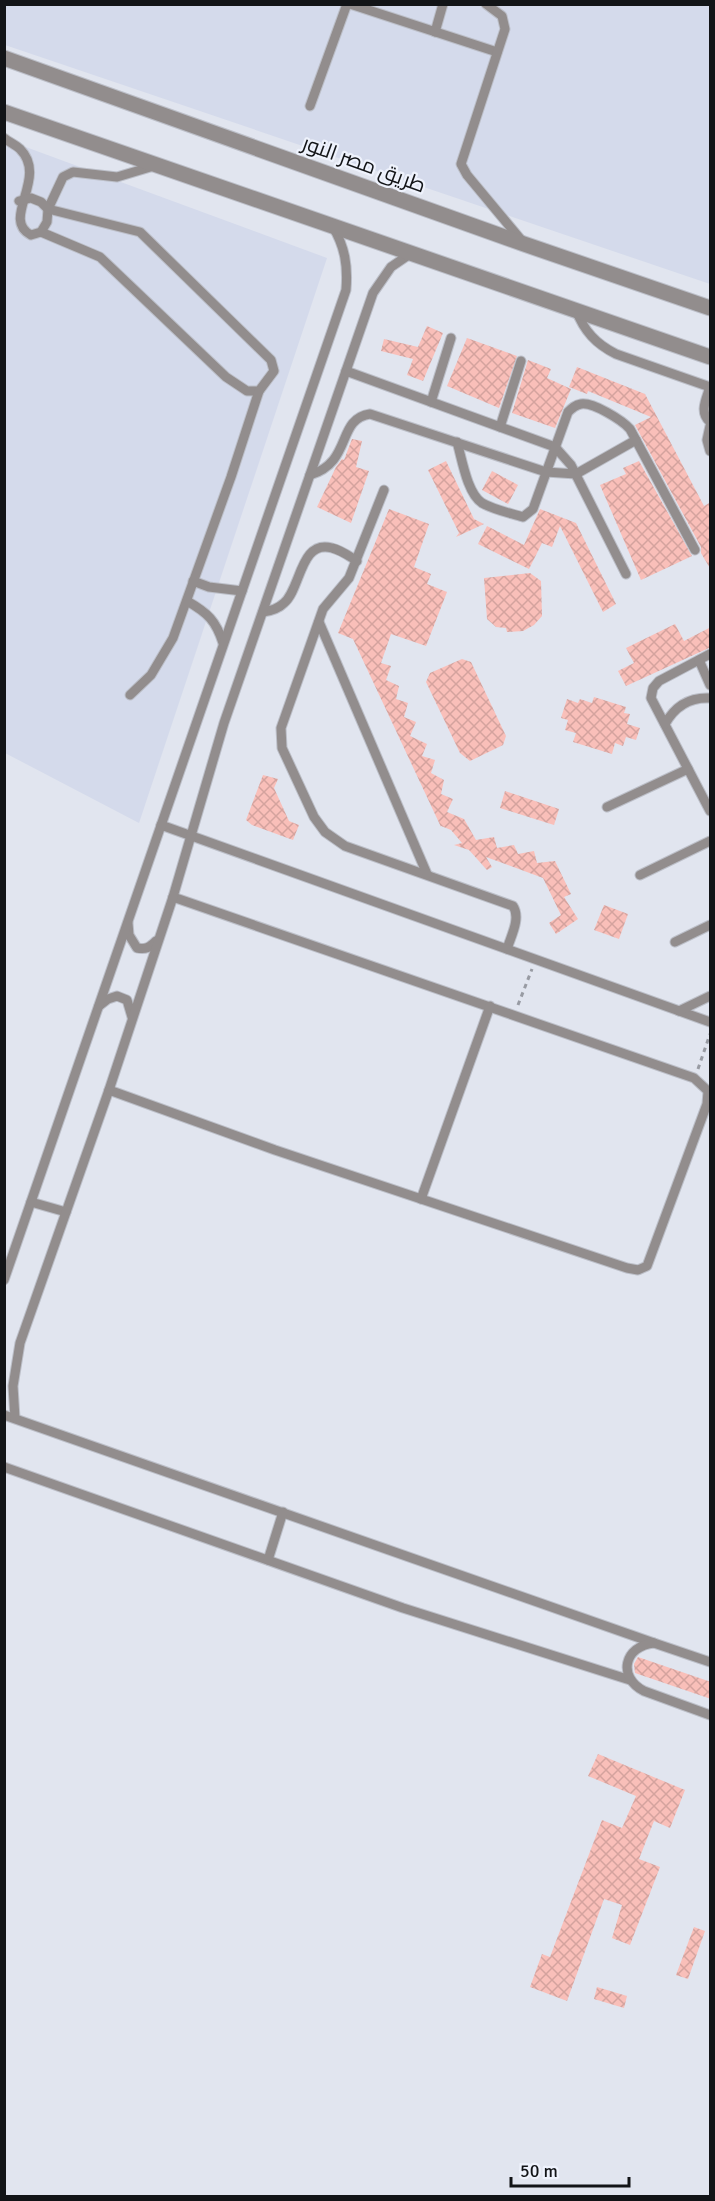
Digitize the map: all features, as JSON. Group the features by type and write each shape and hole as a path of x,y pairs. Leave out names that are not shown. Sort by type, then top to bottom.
{"street":[{"name":"طريق مصر النور","path":"4,58 524,244 711,308"},
{"path":"4,112 711,357"}],"lane":[{"path":"310,106 348,4 497,52"},
{"path":"435,32 443,4"},
{"path":"486,4 502,16 505,29 461,164 524,244"},
{"path":"4,138 21,150 27,160 26,181 14,212 14,221 19,231 32,235 41,232 47,222 48,210 63,177 73,172 117,177 157,165"},
{"path":"19,201 31,198 41,202 48,210 140,231 271,360 274,371 259,391 173,638 151,675 130,695"},
{"path":"4,1280 346,290 347,263 340,238 333,227"},
{"path":"41,232 100,257 226,377 247,391 259,391"},
{"path":"15,1418 13,1386 16,1356 110,1090 173,897 224,723 378,285 391,267 410,254"},
{"path":"576,310 586,331 604,348 710,387 703,410 711,424 707,440 711,451"},
{"path":"431,402 451,338"},
{"path":"500,427 521,361"},
{"path":"346,371 555,447 564,455 576,474 626,574"},
{"path":"457,442 476,497 486,505 523,517 531,513 568,412 581,404 586,404 617,418 626,424 636,440 695,550"},
{"path":"310,475 325,469 332,463 338,456 353,422 364,415 377,415 546,472 576,474 636,440"},
{"path":"384,490 349,578 325,606 281,728 282,748 314,817 331,838 345,846 513,906 516,910 516,920 507,949"},
{"path":"263,612 277,608 289,598 306,558 316,550 334,548 357,561"},
{"path":"193,581 209,587 242,591"},
{"path":"187,601 212,619 223,645"},
{"path":"319,622 427,874"},
{"path":"711,654 659,681 653,688 651,698 711,811"},
{"path":"699,660 711,686"},
{"path":"665,724 669,716 682,704 699,698 711,698"},
{"path":"607,807 688,769"},
{"path":"161,825 711,1022"},
{"path":"640,874 711,841"},
{"path":"110,1090 275,1150 627,1268 638,1269 647,1266 707,1104 708,1091 694,1078 173,897"},
{"path":"128,921 129,935 137,948 150,947 159,938"},
{"path":"675,942 711,925"},
{"path":"680,1011 711,996"},
{"path":"99,1006 108,999 121,997 127,1000 133,1019"},
{"path":"421,1199 490,1006"},
{"path":"31,1202 66,1212"},
{"path":"4,1414 711,1662"},
{"path":"4,1467 403,1608 630,1680 645,1691 711,1715"},
{"path":"268,1560 284,1512"},
{"path":"630,1680 627,1662 631,1654 637,1647 654,1643"}],"path":[{"path":"514,1014 536,959"},
{"path":"694,1078 711,1034"}],"shaded area":[{"path":"5,5 710,5 710,284 5,45"},
{"path":"4,139 327,258 139,823 5,753"}],"building":[{"path":"427,326 443,333 423,381 407,375 413,359 381,351 384,339 418,347"},
{"path":"467,338 517,356 499,408 447,386"},
{"path":"528,360 551,369 547,378 571,389 555,428 512,413"},
{"path":"577,367 645,394 704,506 711,502 711,570 701,553 701,547 635,425 651,417 588,391 587,394 569,387"},
{"path":"352,439 362,441 356,467 369,471 351,523 317,507 336,467 342,459 344,460"},
{"path":"446,461 474,519 484,524 456,537 459,533 428,470"},
{"path":"639,461 692,556 641,580 600,485 626,474 623,468"},
{"path":"492,471 518,485 508,504 482,490"},
{"path":"389,509 429,524 414,567 431,574 427,584 447,592 426,646 391,634 381,663 391,666 386,680 399,686 396,699 408,703 404,717 416,722 410,736 427,744 422,756 435,760 431,773 444,780 441,794 453,799 447,812 464,819 476,840 494,837 497,848 514,845 518,854 534,851 537,863 555,861 571,894 564,897 578,919 556,934 549,923 561,915 543,878 486,857 492,867 487,870 469,850 454,845 462,843 451,830 441,827 353,639 338,633"},
{"path":"540,509 576,523 616,604 603,612 560,526 552,547 542,543 529,569 478,544 487,526 524,545"},
{"path":"530,573 541,581 542,616 534,625 523,631 507,632 506,628 496,627 487,619 484,578"},
{"path":"675,624 684,641 711,627 711,647 626,686 618,671 634,663 626,648"},
{"path":"462,659 471,662 506,736 503,745 470,761 460,753 426,682 430,673"},
{"path":"594,697 626,707 624,713 630,714 627,724 640,728 636,740 626,737 623,746 615,743 612,754 573,742 576,733 565,730 568,720 561,718 567,699 578,703 580,699 592,703"},
{"path":"263,775 278,779 274,788 289,821 299,825 293,840 252,825 246,820"},
{"path":"505,791 559,809 554,825 500,808"},
{"path":"604,905 628,914 619,939 594,930"},
{"path":"638,1657 711,1682 711,1699 635,1673 634,1664"},
{"path":"598,1754 685,1790 670,1828 654,1821 639,1859 660,1867 630,1945 612,1938 622,1905 604,1899 567,2001 530,1987 542,1954 550,1957 602,1820 622,1828 636,1796 588,1776"},
{"path":"694,1927 705,1931 688,1979 676,1975"},
{"path":"597,1987 627,1996 624,2008 594,1999"}]}
